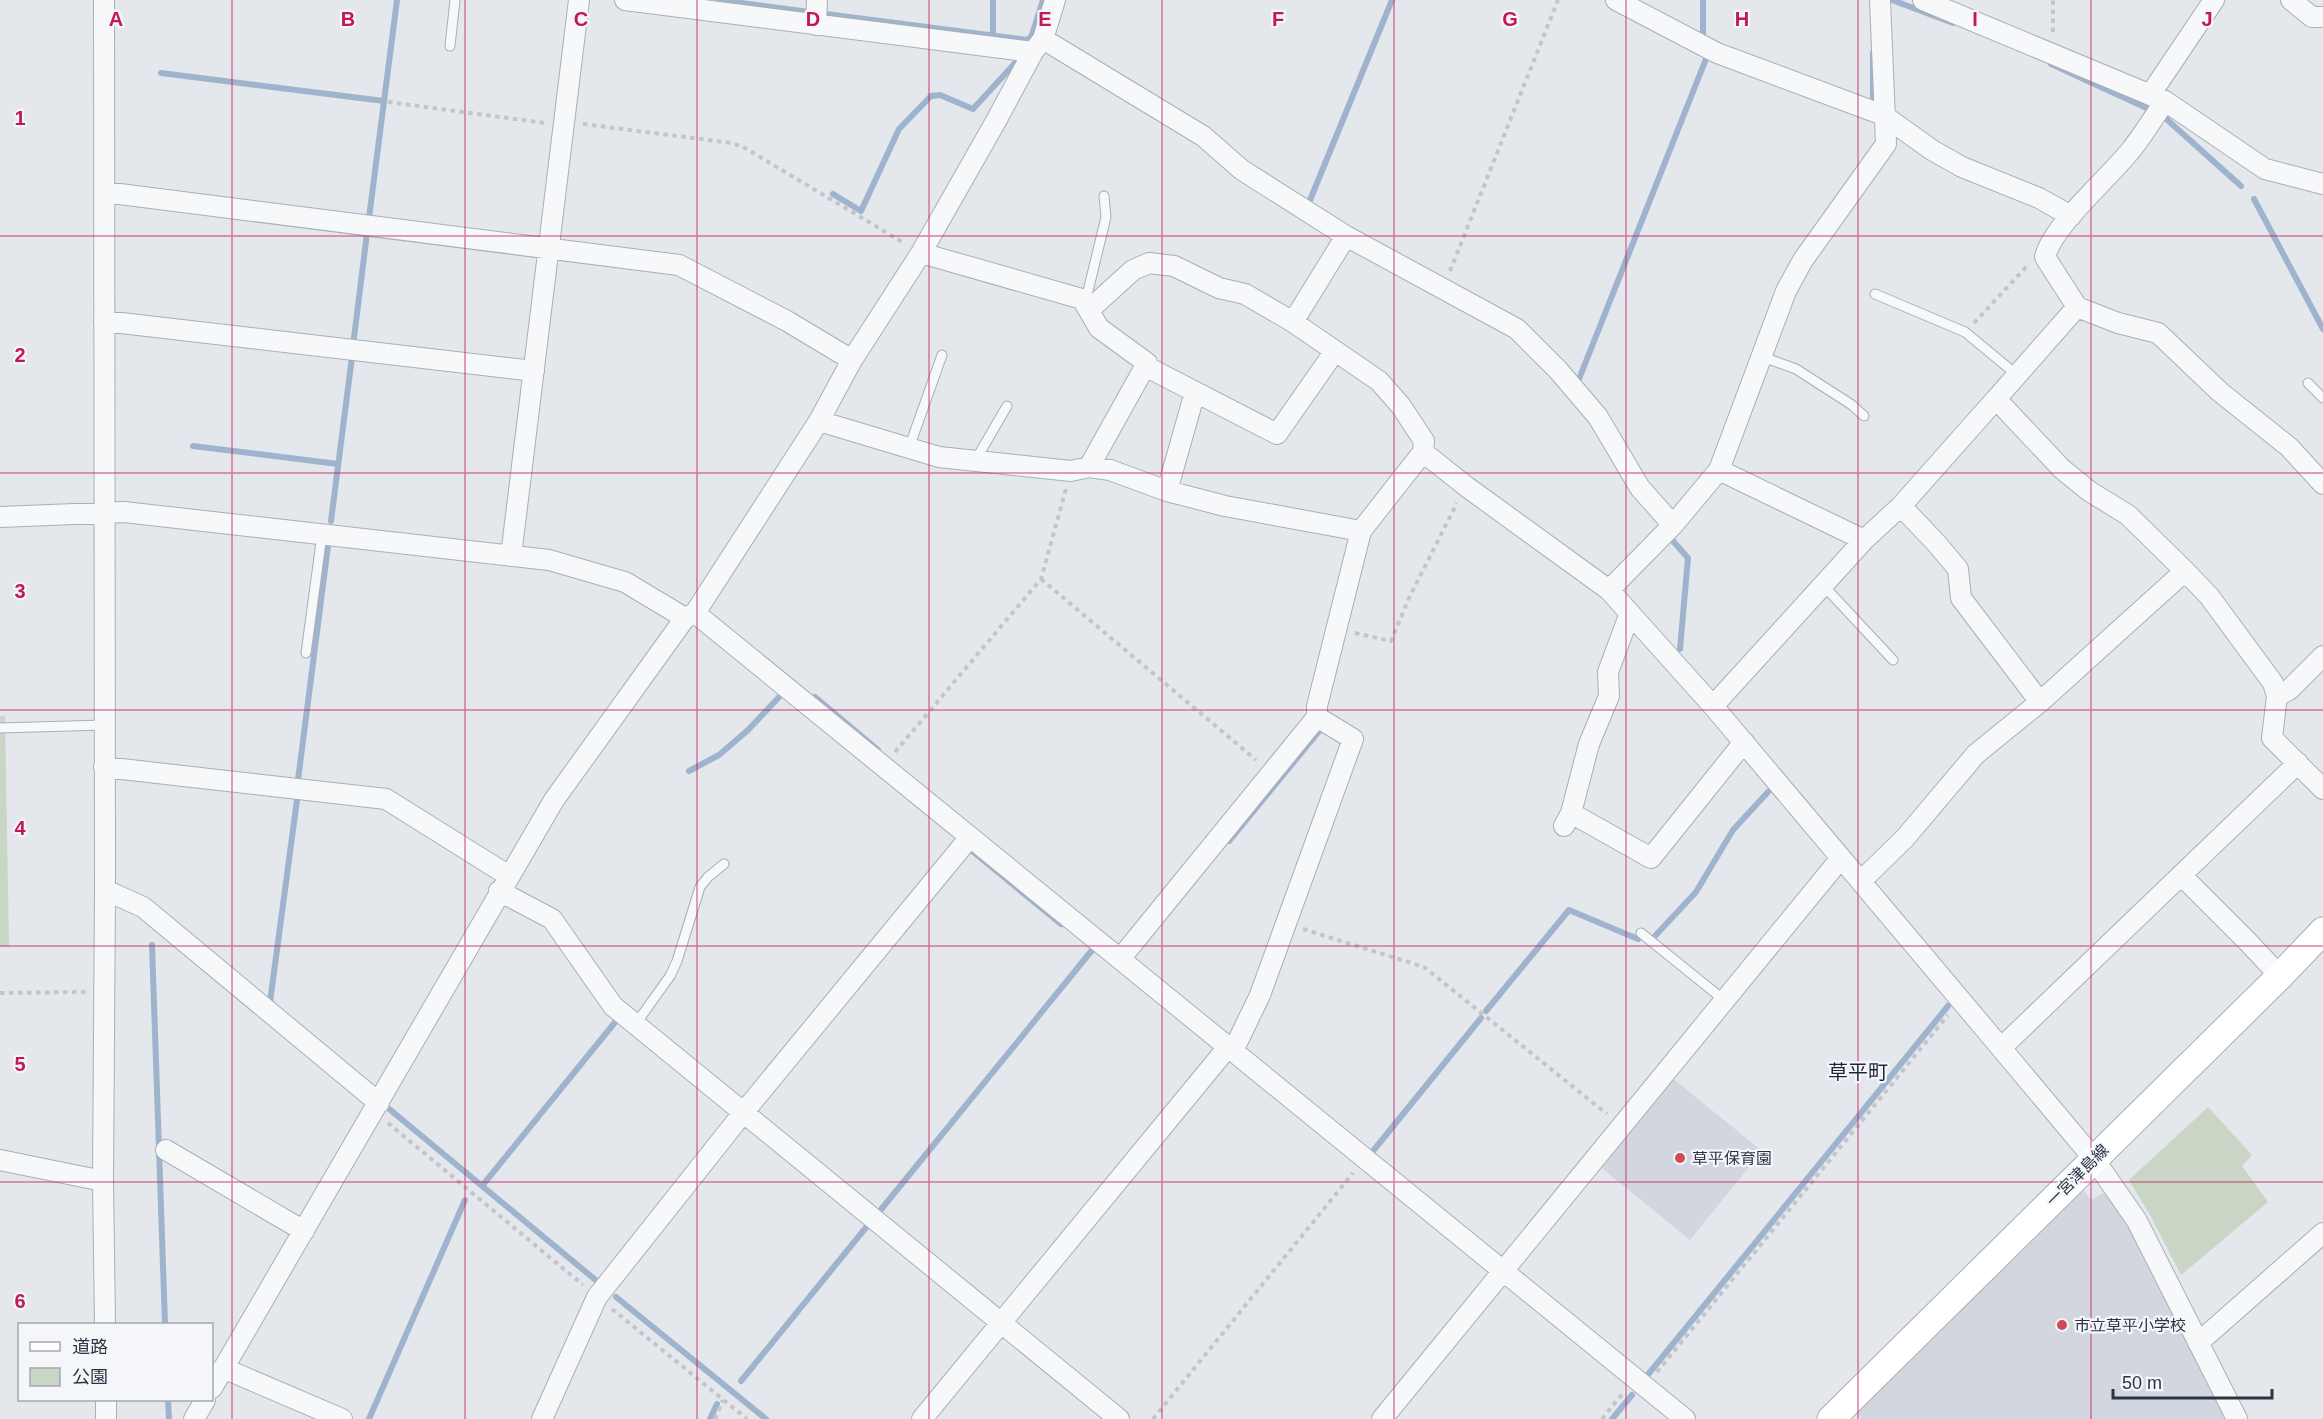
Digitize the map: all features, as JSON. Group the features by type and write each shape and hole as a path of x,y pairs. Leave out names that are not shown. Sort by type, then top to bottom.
{"main road":[{"name":"一宮津島線","path":"1831,1419 2323,931"}],"street":[{"path":"104,0 103,1181 105,1323"},
{"path":"511,556 579,0"},
{"path":"625,0 816,25 1038,45 1203,136 1242,170 1346,236 1516,329 1558,370 1598,417 1640,488 1674,525"},
{"path":"816,25 817,0"},
{"path":"213,1386 554,800 690,616 819,421 852,360 921,253 996,121 1038,45 1055,0"},
{"path":"1616,0 1717,53 1883,115 1932,150 1962,167 2039,198 2071,216"},
{"path":"1609,590 1674,525 1719,470 1785,291 1803,260 1886,144 1880,0"},
{"path":"1923,0 2158,98 2265,169 2323,184"},
{"path":"2214,0 2131,150 2071,216 2047,248 2045,257 2077,307 2118,323 2158,333 2220,392 2289,447 2323,484"},
{"path":"2291,0 2312,17 2323,17"},
{"path":"104,192 679,265 787,321 852,360"},
{"path":"1293,322 1346,236"},
{"path":"921,253 1085,305 1099,328 1147,363 1080,469"},
{"path":"1085,305 1133,270 1149,263 1174,266 1219,288 1245,294 1293,322 1379,381 1401,406 1424,441 1423,452 1361,531 1317,706 1317,717 1120,959"},
{"path":"1713,706 1864,540 1901,506 2077,307"},
{"path":"104,321 534,371"},
{"path":"1145,366 1277,434 1335,351"},
{"path":"1167,491 1195,392"},
{"path":"1996,399 2062,469 2089,491 2128,515 2209,596 2273,683 2277,696 2272,738 2323,789"},
{"path":"819,421 939,457 1110,470 1167,491 1225,506 1361,531"},
{"path":"1423,452 1467,487 1609,590 1744,742 2094,1159 2137,1221 2237,1419"},
{"path":"1719,470 1864,540"},
{"path":"1901,506 1958,569 1961,598 2040,702"},
{"path":"0,517 124,512 549,560 625,582 690,616 883,766 1685,1419"},
{"path":"1861,881 1905,838 1976,754 2040,702 2185,571"},
{"path":"1630,614 1608,672 1609,696 1589,744 1568,820 1651,858 1744,742"},
{"path":"2277,696 2289,690 2323,656"},
{"path":"922,1419 1231,1049 1260,995 1353,739 1317,717"},
{"path":"2001,1048 2298,763"},
{"path":"104,767 386,799 552,919 613,1006 1119,1419"},
{"path":"543,1419 597,1297 743,1113 970,837"},
{"path":"1382,1419 1841,858"},
{"path":"2181,875 2280,976"},
{"path":"105,890 143,907 376,1107"},
{"path":"166,1150 304,1231"},
{"path":"0,1160 103,1181"},
{"path":"2198,1343 2323,1233"},
{"path":"223,1368 342,1419"},
{"path":"106,1401 106,1419"},
{"path":"194,1419 204,1401"}],"lane":[{"path":"450,46 455,0"},
{"path":"1085,305 1106,217 1104,196"},
{"path":"1875,294 1965,333 2017,375"},
{"path":"909,448 942,355"},
{"path":"1760,356 1796,369 1852,405 1864,416"},
{"path":"2308,383 2323,398"},
{"path":"975,461 1007,406"},
{"path":"306,653 322,535"},
{"path":"1823,585 1893,660"},
{"path":"0,728 104,725"},
{"path":"635,1025 674,969 700,887 724,864"},
{"path":"1641,933 1724,1000"}],"path":[{"path":"1443,288 1558,0"},
{"path":"2053,0 2053,54"},
{"path":"388,102 732,142 921,253"},
{"path":"1965,333 2038,254 2047,248"},
{"path":"883,766 1041,579 1080,469"},
{"path":"1336,628 1391,641 1455,506 1467,487"},
{"path":"1041,579 1272,773"},
{"path":"1287,923 1424,967 1621,1126"},
{"path":"0,993 104,991"},
{"path":"1602,1419 1640,1382 1961,1000"},
{"path":"376,1107 597,1297 747,1419"},
{"path":"1153,1419 1365,1158"},
{"path":"715,1419 723,1400"}],"shaded area":[{"name":"草平保育園","path":"1671,1077 1762,1151 1690,1240 1599,1166"},
{"name":"市立草平小学校","path":"2083,1190 2091,1200 2107,1191 2138,1240 2229,1419 1862,1419 1855,1410"}],"green space":[{"path":"0,716 5,716 9,946 0,947"},
{"path":"2208,1107 2252,1155 2242,1166 2268,1202 2181,1275 2129,1180"}],"waterway":[{"path":"369,218 397,0"},
{"path":"719,0 809,12"},
{"path":"993,0 993,35"},
{"path":"826,14 1028,40 1032,35 1043,0"},
{"path":"1308,205 1392,0"},
{"path":"1703,0 1703,38"},
{"path":"1892,0 1953,23"},
{"path":"1873,53 1873,97"},
{"path":"1579,379 1706,59"},
{"path":"833,194 861,211 899,129 931,96 940,95 973,109 1016,62"},
{"path":"2051,64 2151,110"},
{"path":"161,73 384,101"},
{"path":"2163,116 2241,186"},
{"path":"2254,199 2323,329"},
{"path":"353,346 367,233"},
{"path":"331,521 352,357"},
{"path":"193,446 338,464"},
{"path":"1672,540 1688,558 1680,649"},
{"path":"298,780 328,546"},
{"path":"689,771 719,755 748,730 782,694"},
{"path":"815,697 878,750"},
{"path":"1229,841 1320,730"},
{"path":"1655,936 1696,892 1733,830 1768,792"},
{"path":"270,1002 297,800"},
{"path":"971,850 1061,924"},
{"path":"1486,1011 1569,910 1638,939"},
{"path":"152,945 165,1323"},
{"path":"879,1212 1093,949"},
{"path":"1646,1377 1948,1006"},
{"path":"1373,1151 1481,1018"},
{"path":"482,1186 616,1021"},
{"path":"388,1108 598,1282"},
{"path":"369,1419 465,1200"},
{"path":"741,1381 868,1225"},
{"path":"616,1297 766,1419"},
{"path":"1612,1419 1632,1395"},
{"path":"168,1401 169,1419"},
{"path":"710,1419 717,1404"}],"place":[{"name":"草平保育園","path":"1680,1158"},
{"name":"市立草平小学校","path":"2062,1325"}],"district":[{"name":"草平町","path":"1858,1072"}]}
